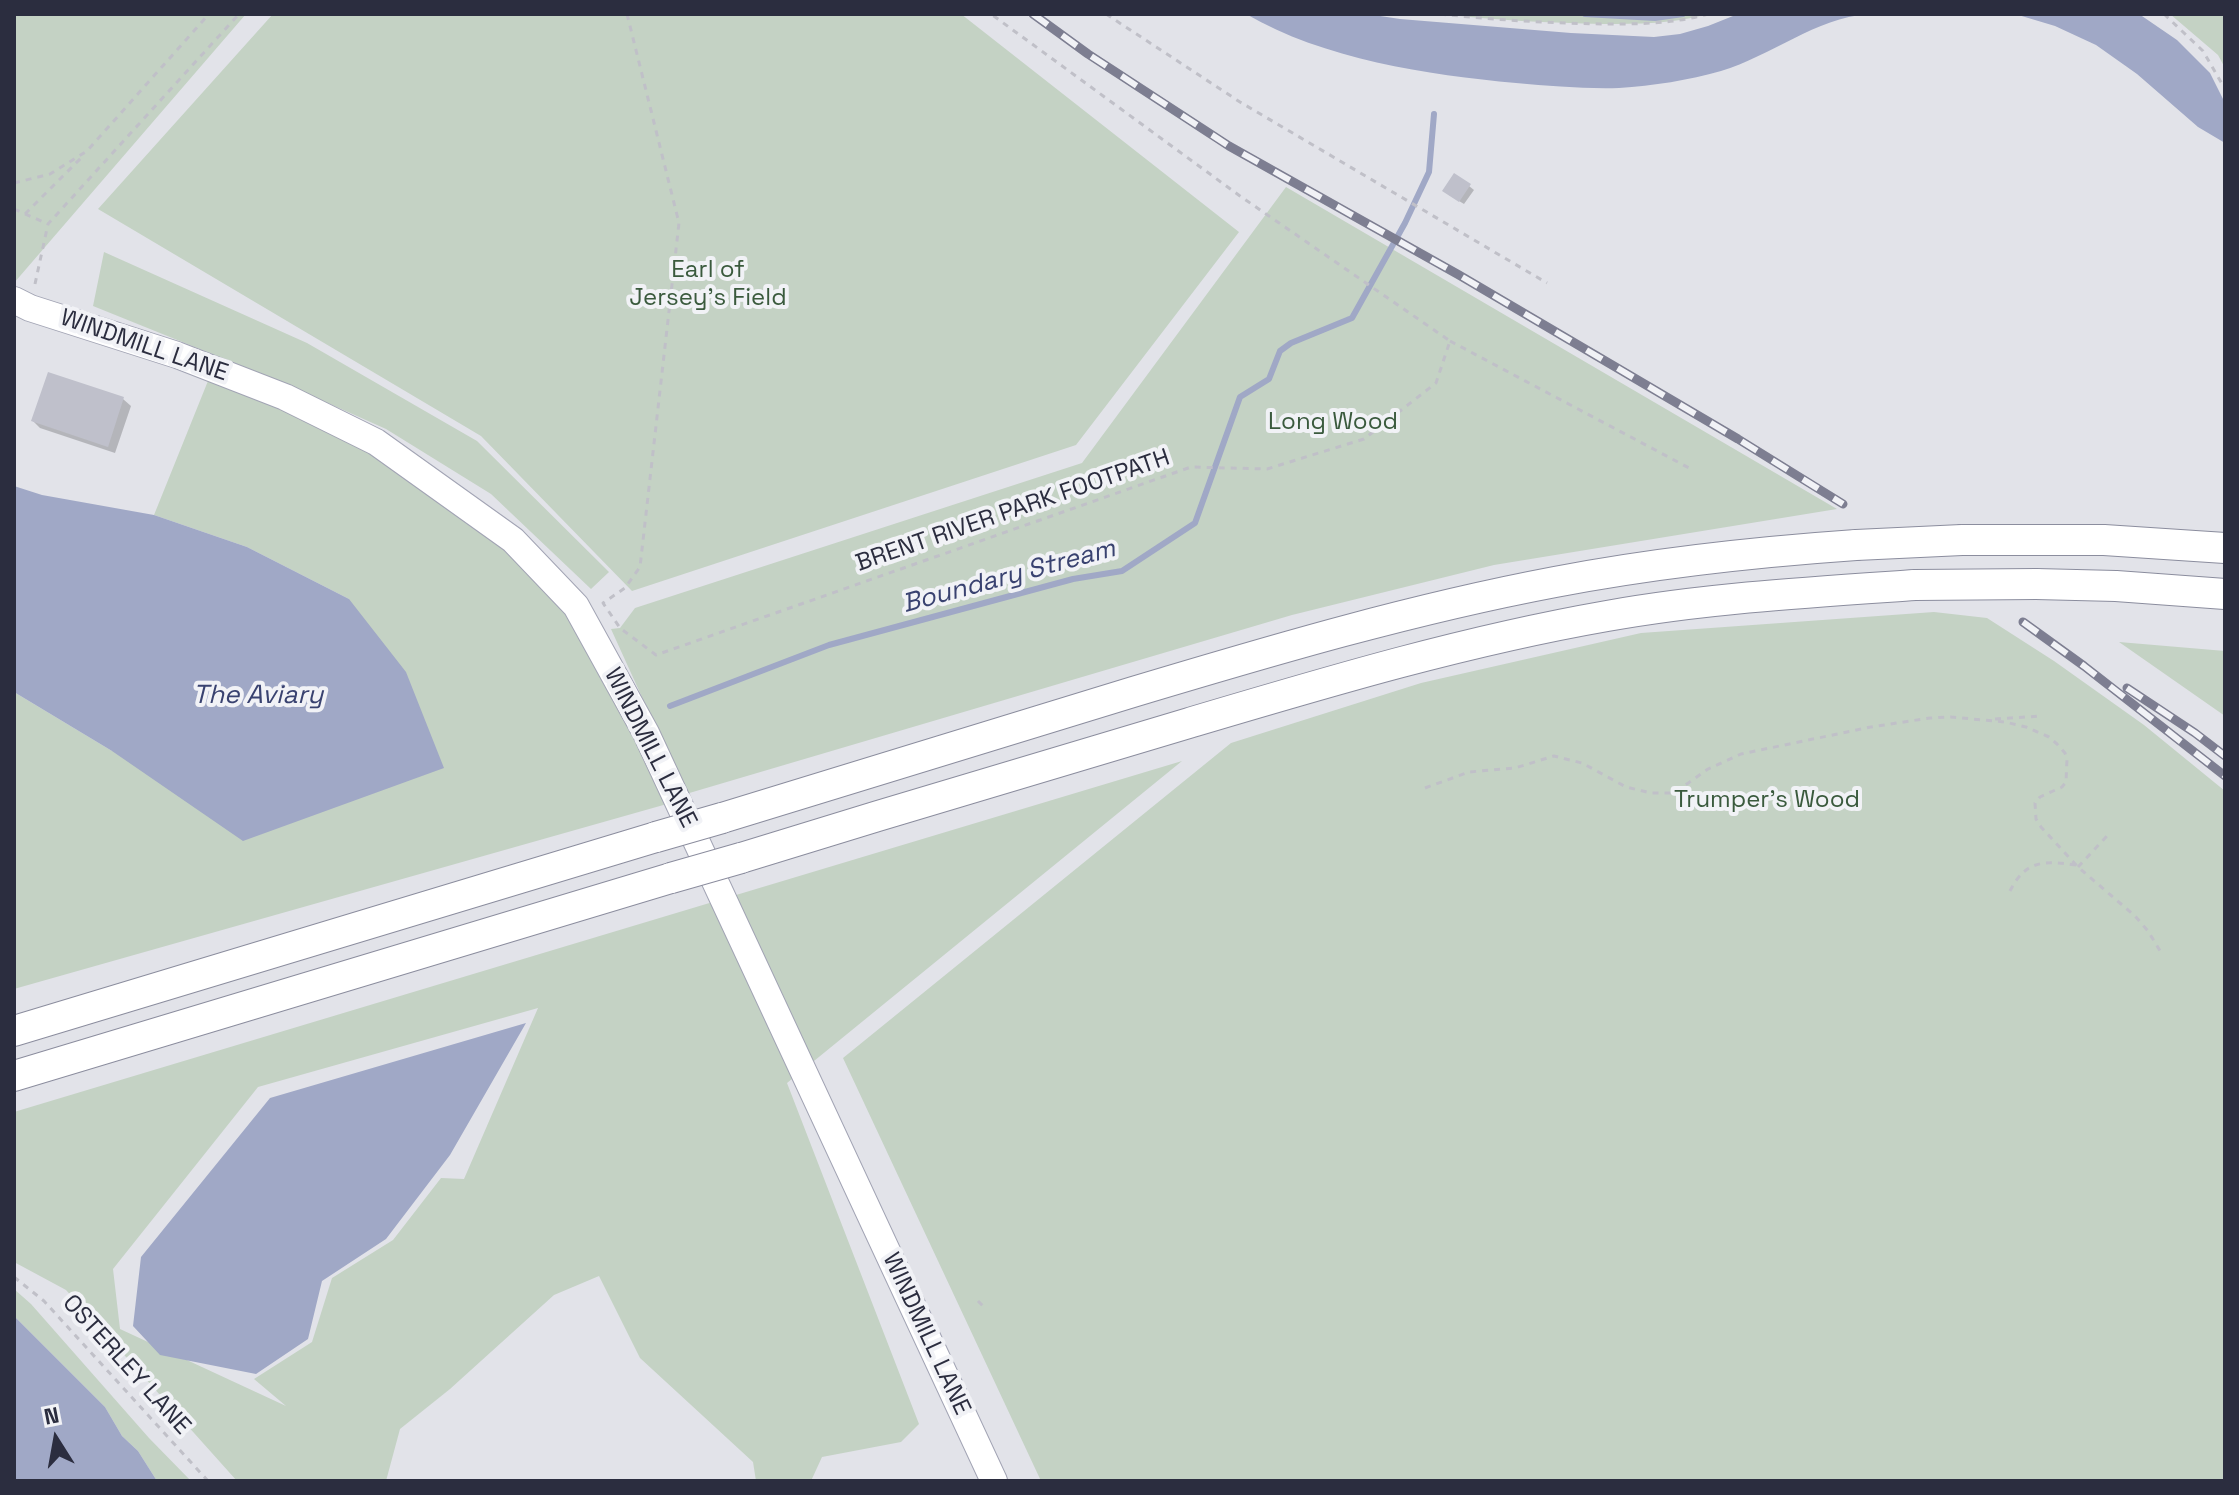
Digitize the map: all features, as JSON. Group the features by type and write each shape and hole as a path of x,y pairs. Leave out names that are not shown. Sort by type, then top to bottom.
{"highway":[{"path":"14,1031 1216,668 1415,613 1555,582 1751,554 1856,545 1962,540 2104,540 2225,548"},
{"path":"14,1076 1327,681 1442,651 1607,616 1674,606 1915,585 2116,586 2225,594"}],"main road":[{"name":"WINDMILL LANE","path":"22,304 204,365 285,397 376,442 513,540 576,606 646,733 994,1481"}],"path":[{"path":"25,214 87,151 209,14"},
{"path":"22,304 48,224 239,14"},
{"name":"BRENT RIVER PARK FOOTPATH","path":"627,14 679,223 640,567 625,588 603,603 620,628 656,655 1191,467 1267,469 1364,439 1436,383 1450,341"},
{"path":"991,14 1240,196 1450,341 1691,469"},
{"path":"1106,14 1240,102 1547,283"},
{"path":"1440,14 1566,23 1639,24 1675,22 1708,14"},
{"path":"2164,14 2203,51 2225,89"},
{"path":"14,183 50,174 87,151"},
{"path":"14,209 48,224"},
{"path":"1988,720 2041,716"},
{"path":"1425,788 1469,772 1515,768 1554,756 1582,763 1638,791 1674,793 1708,769 1741,754 1906,721 1951,717 2015,724 2049,737 2065,753 2066,782 2035,803 2036,819 2077,866 2135,916 2162,954"},
{"path":"2077,866 2107,836"},
{"path":"2010,891 2019,876 2035,864 2045,862 2077,866"},
{"name":"OSTERLEY LANE","path":"14,1277 44,1301 208,1481"},
{"path":"978,1301 983,1306"}],"green space":[{"path":"14,14 246,14 14,283"},
{"name":"Earl of Jersey's Field","path":"273,14 961,14 1239,232 1076,445 632,591 481,436 98,209"},
{"path":"1440,14 1708,14 1669,22 1603,24"},
{"path":"2170,14 2225,14 2225,68 2218,55"},
{"name":"Long Wood","path":"1286,187 1837,509 1494,565 1292,615 686,794 611,629 620,628 635,608 1082,463"},
{"path":"104,252 307,343 477,441 609,572 591,589 491,494 386,429 274,379 93,306"},
{"path":"212,371 376,447 489,533 570,613 674,802 14,989 14,692 112,751 349,599 247,547 154,515"},
{"name":"Trumper's Wood","path":"1934,612 1987,618 2144,725 2225,791 2225,1481 1041,1481 843,1058 1231,743 1421,683 1641,633"},
{"path":"2119,642 2225,651 2225,716"},
{"path":"1182,761 787,1083 919,1424 901,1442 822,1457 811,1481 756,1481 753,1462 640,1358 599,1276 554,1295 450,1389 400,1429 386,1481 237,1481 66,1290 14,1262 14,1112","holes":["538,1008 464,1179 441,1178 393,1240 332,1278 312,1342 254,1379 286,1406 120,1329 113,1269 258,1087"]},
{"path":"14,1289 191,1481 157,1481 138,1451 122,1436 105,1407 14,1316"}],"water":[{"path":"1246,14 1367,14 1571,33 1654,37 1680,34 1738,14 1868,14 1830,22 1721,71 1658,84 1606,88 1482,80 1412,70 1308,43"},
{"path":"2015,14 2139,14 2177,40 2210,73 2225,103 2225,143 2198,127 2137,74 2096,45 2055,26"},
{"name":"The Aviary","path":"14,486 42,495 154,515 247,547 349,599 406,672 444,768 243,841 112,751 14,692"},
{"path":"526,1023 450,1155 386,1239 322,1281 308,1339 256,1374 160,1355 133,1326 141,1257 270,1098"},
{"path":"14,1316 105,1407 122,1436 138,1451 157,1481 14,1481"}],"building":[{"path":"1454,173 1471,184 1459,202 1442,191"},
{"path":"48,372 124,397 108,447 31,421"}],"waterway":[{"path":"1585,14 1655,18 1683,14"},
{"name":"Boundary Stream","path":"670,706 829,645 1073,579 1122,571 1195,523 1240,397 1269,379 1280,351 1291,343 1352,318 1405,223 1429,172 1434,114"}],"railway":[{"path":"1033,14 1088,54 1229,146 1459,275 1843,504"},
{"path":"2023,622 2225,776"},
{"path":"2127,688 2225,756"}]}
